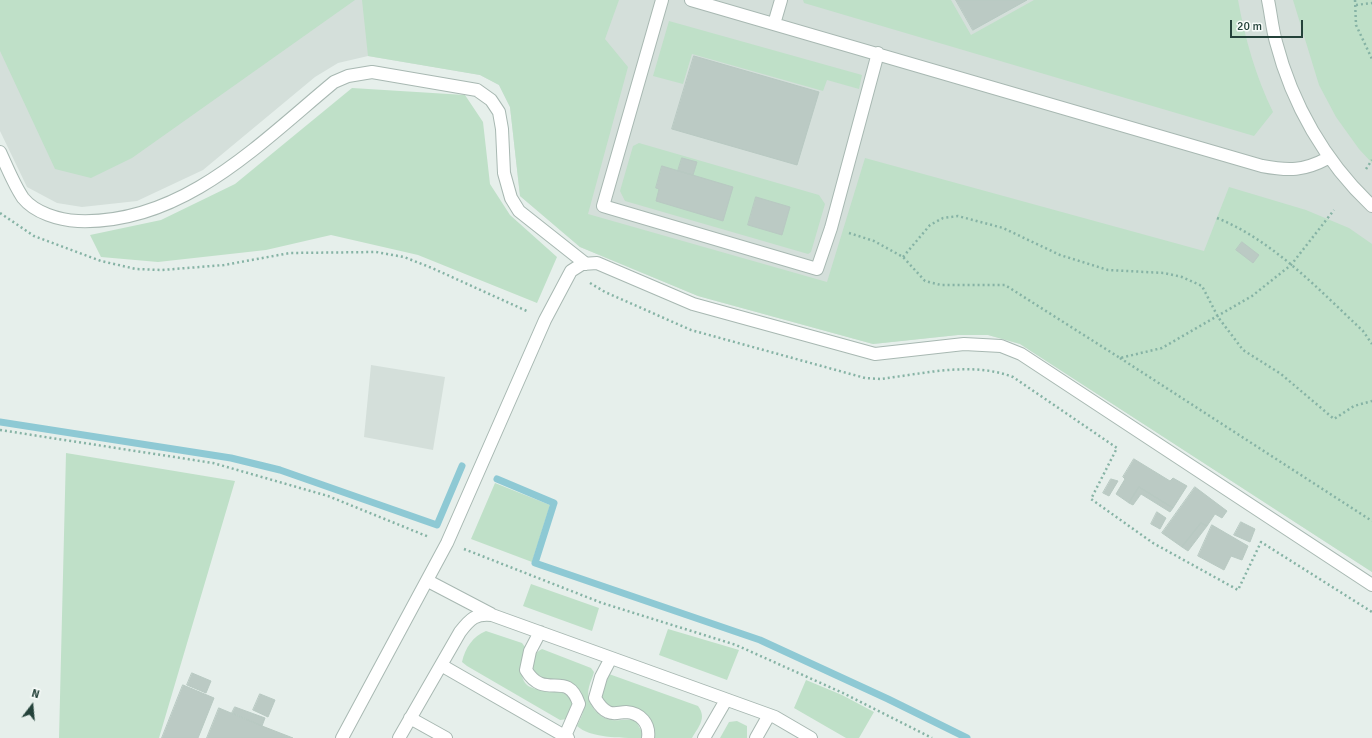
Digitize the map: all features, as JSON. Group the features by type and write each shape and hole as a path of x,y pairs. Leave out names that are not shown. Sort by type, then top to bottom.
{"street":[{"path":"662,0 603,206 817,269 831,228 878,53"},
{"path":"691,0 878,53 1262,166 1293,170 1312,166 1328,158"},
{"path":"774,24 781,0"},
{"path":"1268,0 1276,41 1286,74 1301,111 1328,158 1372,206"},
{"path":"0,152 24,198 34,207 50,216 71,220 103,221 164,206 217,178 334,82 348,76 372,72 477,90 491,100 499,112 502,128 504,173 511,198 519,211 586,264"},
{"path":"342,738 428,582 447,543 545,320 571,271 577,266 586,264 597,263 603,265 648,286 693,304 875,354 964,344 1001,346 1021,354 1372,584"},
{"path":"428,582 492,615 769,715 811,738"},
{"path":"399,738 440,665 470,619 481,614 492,615"},
{"path":"440,665 566,737 579,704 576,695 570,688 562,686 542,686 532,680 526,670 530,651 540,632"},
{"path":"611,658 601,677 595,698 600,706 608,712 636,714 642,718 647,726 648,738"},
{"path":"704,738 726,700"},
{"path":"756,738 769,715"},
{"path":"410,718 446,738"}],"path":[{"path":"1355,0 1356,25 1372,59"},
{"path":"1356,5 1372,3"},
{"path":"1366,169 1372,160"},
{"path":"1120,358 1162,348 1252,296 1291,265 1334,210"},
{"path":"0,213 34,236 101,261 136,269 162,270 224,265 290,253 376,252 404,257 519,306 545,320"},
{"path":"902,257 930,225 943,218 958,216 1003,228 1060,255 1108,270 1164,273 1182,277 1202,286 1218,317 1243,350 1281,374 1334,419 1354,406 1372,401"},
{"path":"1217,218 1231,224 1252,237 1291,265 1363,331 1372,344"},
{"path":"831,228 874,241 902,257 925,281 941,285 1005,285 1372,522"},
{"path":"571,271 605,292 691,330 865,378 880,379 980,369 998,371 1013,377 1118,448 1091,499 1153,543 1238,590 1261,542 1372,612"},
{"path":"0,430 227,466 328,496 602,603 736,645 843,693 932,738"}],"shaded area":[{"path":"0,0 1372,0 1372,572 1020,344 988,335 958,335 873,344 698,296 580,247 520,196 510,107 499,85 480,75 368,56 338,63 315,77 203,170 137,201 82,207 57,203 27,187 0,131"},
{"path":"371,365 445,377 433,450 364,437"}],"green space":[{"path":"0,0 355,0 132,158 91,178 55,169 0,51"},
{"path":"362,0 619,0 605,39 628,67 588,214 827,282 865,158 1204,251 1229,187 1306,210 1349,228 1372,244 1372,572 1020,344 988,335 958,335 873,344 698,296 580,247 520,196 510,107 499,85 480,75 368,56"},
{"path":"803,0 951,0 971,35 1034,0 1238,0 1252,58 1261,85 1273,112 1254,136 804,3"},
{"path":"1293,0 1372,0 1372,163 1359,149 1336,117 1319,85"},
{"path":"669,21 862,75 859,89 827,80 823,91 692,54 683,84 653,76"},
{"path":"352,88 465,95 483,122 490,184 510,215 557,257 537,303 418,255 331,235 266,250 158,262 101,257 90,235 161,220 235,184"},
{"path":"639,143 819,195 825,204 811,252 808,254 625,201 620,191 633,146"},
{"path":"66,453 235,481 159,738 59,738"},
{"path":"495,483 550,505 532,562 471,539"},
{"path":"531,584 599,608 592,631 523,606"},
{"path":"668,629 739,650 727,680 659,655"},
{"path":"486,631 522,643 525,647 522,668 524,681 530,687 560,692 569,697 574,707 567,719 560,720 462,662 465,652 473,639"},
{"path":"542,649 591,668 594,672 588,692 593,708 606,719 636,721 643,734 641,738 597,735 577,726 583,713 584,702 583,697 576,688 570,682 543,680 531,670 535,655"},
{"path":"609,674 698,706 701,710 702,718 692,738 653,738 653,726 651,721 648,716 639,709 633,707 616,708 605,703 602,689 603,684"},
{"path":"806,680 842,695 874,712 859,738 846,738 794,708"},
{"path":"737,721 747,726 747,738 720,738 729,722"}],"building":[{"path":"956,0 1027,0 973,30"},
{"path":"694,56 819,92 797,165 672,129"},
{"path":"682,158 697,162 693,175 678,171"},
{"path":"662,166 733,187 723,221 656,201 659,189 656,188"},
{"path":"756,197 790,207 782,235 748,225"},
{"path":"1242,242 1259,255 1253,263 1236,250"},
{"path":"1134,459 1170,481 1173,478 1187,486 1173,508 1139,487 1129,503 1116,494 1125,479 1123,477"},
{"path":"1111,479 1118,481 1109,496 1103,493"},
{"path":"1139,487 1173,508 1170,512 1141,494 1133,505 1129,503"},
{"path":"1195,487 1227,511 1222,518 1215,514 1207,526 1201,523 1182,547 1162,533"},
{"path":"1157,512 1166,518 1160,529 1151,524"},
{"path":"1241,522 1255,529 1250,542 1234,535"},
{"path":"1201,523 1207,526 1188,551 1182,547"},
{"path":"1212,525 1248,546 1242,560 1231,556 1224,570 1198,556"},
{"path":"192,673 211,681 206,693 187,685"},
{"path":"183,685 214,698 198,738 162,738"},
{"path":"260,694 275,700 268,717 253,710"},
{"path":"235,707 265,718 262,726 232,713"},
{"path":"219,708 262,726 293,738 207,738"}],"waterway":[{"path":"0,422 231,458 280,470 437,525 462,466"},
{"path":"497,479 554,503 535,563 760,640 888,699 967,738"}]}
